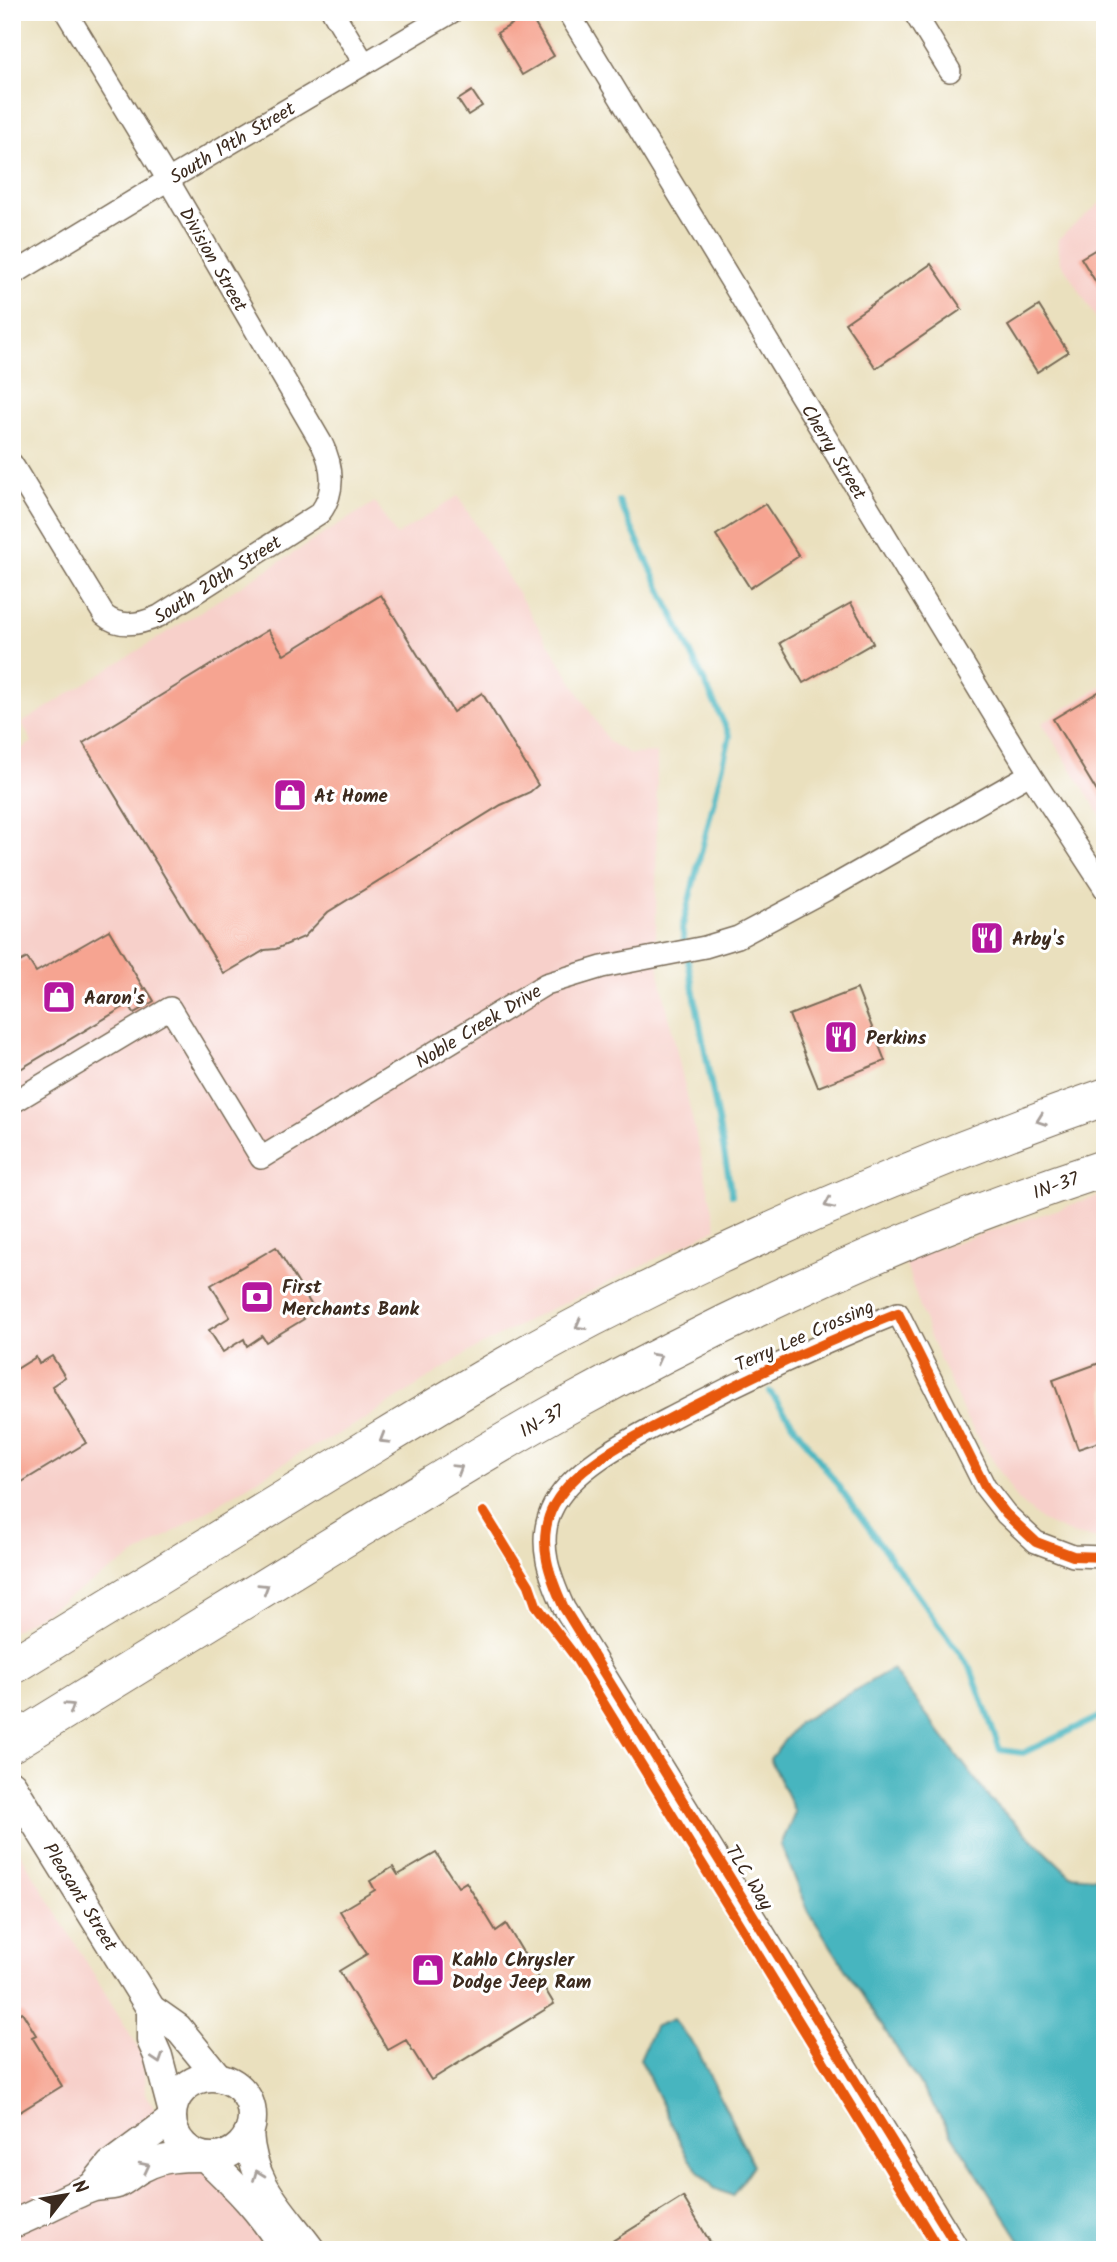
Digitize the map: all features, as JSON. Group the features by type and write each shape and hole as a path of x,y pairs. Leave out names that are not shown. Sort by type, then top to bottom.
{"highway":[{"path":"12,1666 416,1419 590,1319 744,1242 840,1199 1103,1095"},
{"path":"980,1213 1029,1174 1105,1141"},
{"name":"IN-37","path":"12,1743 473,1460 565,1407 783,1296 980,1213 1105,1168"}],"street":[{"name":"Division Street","path":"66,12 323,444 332,478 326,506 320,513"},
{"path":"333,12 365,63"},
{"name":"South 19th Street","path":"12,275 453,12"},
{"name":"Cherry Street","path":"568,12 1030,774 1105,889"},
{"path":"914,12 950,71"},
{"name":"South 20th Street","path":"12,464 104,615 120,623 135,624 159,615 320,513"},
{"name":"Noble Creek Drive","path":"12,1103 170,1008 261,1158 546,984 602,967 705,947 738,937 1030,774"},
{"name":"Terry Lee Crossing","path":"551,1512 560,1496 576,1478 639,1435 785,1360 898,1313 985,1487 1006,1514 1036,1542 1073,1556 1105,1557"},
{"name":"TLC Way","path":"551,1512 544,1548 551,1580 564,1608 959,2250"},
{"name":"Pleasant Street","path":"12,1785 151,2009 178,2028 218,2077"},
{"name":"Pleasant Street","path":"151,2009 151,2040 172,2114"},
{"path":"284,2250 259,2212 237,2187 204,2157 184,2147 173,2129 172,2114 181,2090 189,2084 208,2077 218,2077 237,2086 250,2103 253,2114 250,2133 252,2156 262,2186 311,2250"},
{"path":"92,2187 110,2165 172,2114"},
{"path":"12,2224 92,2187 121,2183 142,2167 159,2161 170,2158 217,2158 236,2150 250,2133"}],"shaded area":[{"path":"1105,199 1105,333 1060,260 1058,239"},
{"path":"458,496 609,742 630,754 657,753 656,945 660,977 717,1228 544,1312 469,1352 367,1418 302,1452 12,1632 12,755 32,742 22,723 375,502 396,536"},
{"path":"1105,684 1105,822 1042,723"},
{"path":"1105,1194 1105,1540 1075,1535 1042,1521 1018,1500 966,1418 929,1335 904,1259"},
{"path":"12,1839 139,2049 144,2062 145,2092 174,2143 184,2155 201,2165 274,2250 12,2250"}],"water":[{"path":"892,1669 990,1799 1070,1875 1105,1878 1105,2250 1026,2250 809,1912 781,1845 795,1812 770,1759 798,1723"},
{"path":"673,2019 697,2049 753,2165 732,2196 714,2188 688,2158 640,2059 654,2027"}],"building":[{"path":"529,14 554,56 522,75 497,33"},
{"path":"472,91 482,106 468,115 458,100"},
{"path":"1105,244 1105,297 1081,258"},
{"path":"931,264 962,309 876,368 845,323"},
{"path":"1039,306 1068,352 1037,372 1008,326"},
{"path":"765,504 799,556 750,588 716,535"},
{"path":"381,595 453,712 482,693 538,785 328,912 304,937 276,949 265,950 224,974 83,743 268,630 284,655"},
{"path":"851,603 873,643 803,683 780,643"},
{"path":"1105,688 1105,805 1053,719"},
{"path":"109,930 154,1001 134,1013 129,1004 12,1074 12,966 27,958 36,972"},
{"path":"857,989 885,1061 818,1087 789,1015"},
{"path":"276,1247 312,1306 300,1313 304,1319 266,1342 262,1336 247,1346 244,1339 223,1352 209,1330 230,1317 211,1285"},
{"path":"52,1356 65,1377 52,1386 86,1443 12,1488 12,1372 36,1357 39,1364"},
{"path":"1105,1361 1105,1440 1078,1449 1053,1380"},
{"path":"436,1853 458,1887 466,1882 496,1931 506,1924 554,2004 431,2080 406,2040 388,2050 339,1971 367,1954 340,1911 375,1890 370,1881 393,1867 398,1875"},
{"path":"22,2012 36,2035 32,2037 62,2086 18,2113 12,2106 12,2018"},
{"path":"683,2197 710,2242 697,2250 598,2250"}],"waterway":[{"path":"619,501 730,736 682,929 732,1195"},
{"path":"770,1392 971,1669 1000,1750 1023,1753 1105,1714"}],"cycle path":[{"path":"959,2250 564,1608 547,1560 547,1523 561,1494 574,1479 630,1440 764,1371 898,1313 985,1487 1006,1514 1036,1542 1073,1556 1105,1557"},
{"path":"484,1512 529,1585 536,1605 574,1655 939,2250"}],"place":[{"name":"At Home","path":"290,795"},
{"name":"Arby's","path":"987,938"},
{"name":"Aaron's","path":"59,997"},
{"name":"Perkins","path":"841,1037"},
{"name":"First Merchants Bank","path":"257,1297"},
{"name":"Kahlo Chrysler Dodge Jeep Ram","path":"428,1970"}]}
